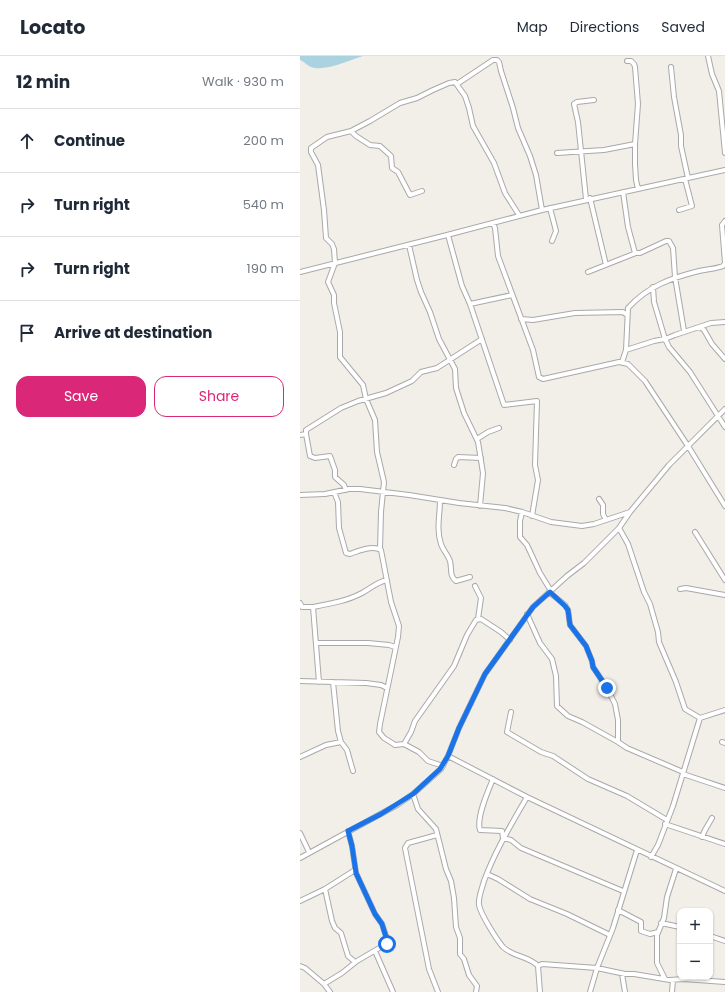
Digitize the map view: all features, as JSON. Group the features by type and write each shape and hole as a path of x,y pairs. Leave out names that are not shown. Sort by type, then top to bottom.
{"street":[{"path":"708,56 715,81 720,91 725,153"},
{"path":"457,84 493,60 497,60 499,62 518,128 536,175 542,210"},
{"path":"626,61 631,61 634,64 636,74 638,104 635,144 635,178 638,189"},
{"path":"671,67 674,97 681,135 681,146 692,206 679,210"},
{"path":"442,766 428,761 419,752 404,744 392,743 384,738 379,732 398,626 391,602 380,549 381,512 384,482 378,452 375,420 366,399 363,385 340,356 340,332 334,303 334,295 328,282 335,264 334,249 332,244 326,238 318,166 311,152 311,148 327,137 351,131 400,103 417,98 452,81 456,82 467,102 473,126 494,163 505,193 519,215"},
{"path":"594,100 577,102 574,104 588,199 606,265"},
{"path":"351,131 356,136 370,144 380,146 391,156 392,168 398,172 410,195 422,191"},
{"path":"557,153 604,150 635,144"},
{"path":"300,272 448,235 519,215 725,170"},
{"path":"623,192 632,246 634,252 636,253"},
{"path":"550,208 556,231 552,241"},
{"path":"622,362 626,350 625,314 628,308 653,287 675,277 702,270 716,269 724,265 722,225 725,222"},
{"path":"493,223 495,228 497,252 533,350 538,374 541,378 622,362 628,364 644,381 688,446 725,506"},
{"path":"448,235 458,272 504,405 537,401 536,465 538,480 532,516"},
{"path":"588,272 669,241 673,248 675,277 684,332"},
{"path":"409,245 421,292 430,312 439,339 455,369 456,388 466,418 477,439 483,478 480,506"},
{"path":"653,287 654,302 665,339 669,347 690,372 725,426"},
{"path":"470,304 512,294"},
{"path":"521,319 533,320 575,313 625,314"},
{"path":"626,350 700,327 704,328 725,322"},
{"path":"704,328 712,344 725,359"},
{"path":"346,490 344,485 335,477 335,470 330,456 315,458 310,456 306,430 342,408 386,393 412,381 421,372 437,368 482,339"},
{"path":"300,858 381,814 413,794 442,766 448,756 459,728 485,674 527,614 550,591 584,563 620,526 669,465 725,409"},
{"path":"477,439 488,432 499,428"},
{"path":"300,435 306,434"},
{"path":"454,465 458,457 481,458"},
{"path":"300,495 334,492 355,488 480,506 505,508 551,522 582,526 614,518 630,512"},
{"path":"334,492 338,502 339,528 346,553 350,554 370,548 380,549"},
{"path":"599,499 603,505 603,514 606,520"},
{"path":"440,500 438,520 440,538 444,550 450,560 451,573 456,581 470,577"},
{"path":"520,512 520,538 527,545 550,591 568,610 570,625 586,646 593,667 607,688 615,704 618,720 618,742"},
{"path":"614,518 620,526 628,544 644,592 650,604 658,632 659,642 676,682 685,709 700,718 725,710"},
{"path":"694,532 725,580"},
{"path":"300,603 302,607 313,607 346,600 361,594 381,581 387,580"},
{"path":"404,744 415,721 454,666 467,635 478,619 481,598 475,586"},
{"path":"680,589 686,588 725,595"},
{"path":"313,607 319,682"},
{"path":"527,614 540,643 552,659 556,676 557,706 568,716 582,722 627,748 683,773 725,788"},
{"path":"478,619 488,623 510,640"},
{"path":"316,643 368,643 395,647"},
{"path":"300,681 366,683 381,685 387,688"},
{"path":"332,682 338,731 341,742 347,750 353,771"},
{"path":"511,712 507,732 541,752 553,756 588,779 627,796 666,822 702,837 725,844"},
{"path":"651,857 658,846 673,806 700,718"},
{"path":"300,757 326,745 341,742"},
{"path":"448,756 527,797 725,891"},
{"path":"493,779 482,810 479,828 482,830 502,831 503,838"},
{"path":"413,794 418,809 435,827 446,869 451,881 456,927 461,940 460,954 464,959 469,975 477,986 476,992"},
{"path":"527,797 503,838 487,874 481,890 479,902 483,916 505,949 530,960 538,966 540,992"},
{"path":"702,837 704,830 712,818"},
{"path":"324,984 342,974 355,962 387,944 382,924 375,914 355,870 352,846 348,831"},
{"path":"300,833 309,852"},
{"path":"437,835 410,842 406,844 405,848 430,969 438,992"},
{"path":"503,838 511,840 521,848 623,891"},
{"path":"590,992 597,968 610,935 636,850"},
{"path":"665,979 657,963 658,932 664,918 676,869"},
{"path":"300,901 325,890 355,870"},
{"path":"487,874 498,878 530,899 567,914 610,935"},
{"path":"325,890 332,921 335,928 341,933 348,956 355,962"},
{"path":"618,910 641,922 641,931 650,934 658,932"},
{"path":"661,924 677,927"},
{"path":"713,937 725,941"},
{"path":"375,951 393,992"},
{"path":"538,966 542,964 597,968 622,974 673,980 683,979 725,982"},
{"path":"300,966 305,968 324,984 330,992"},
{"path":"656,978 661,972"},
{"path":"622,974 625,992"},
{"path":"672,992 673,980"}],"water":[{"path":"300,56 363,56 330,67 317,68 311,67 300,60"}],"route":[{"path":"387,944 388,942 382,924 375,914 356,873 348,831 397,805 413,794 440,769 448,756 451,744 485,674 519,628 527,614 550,592 568,610 570,625 586,646 593,667 607,688"}]}
